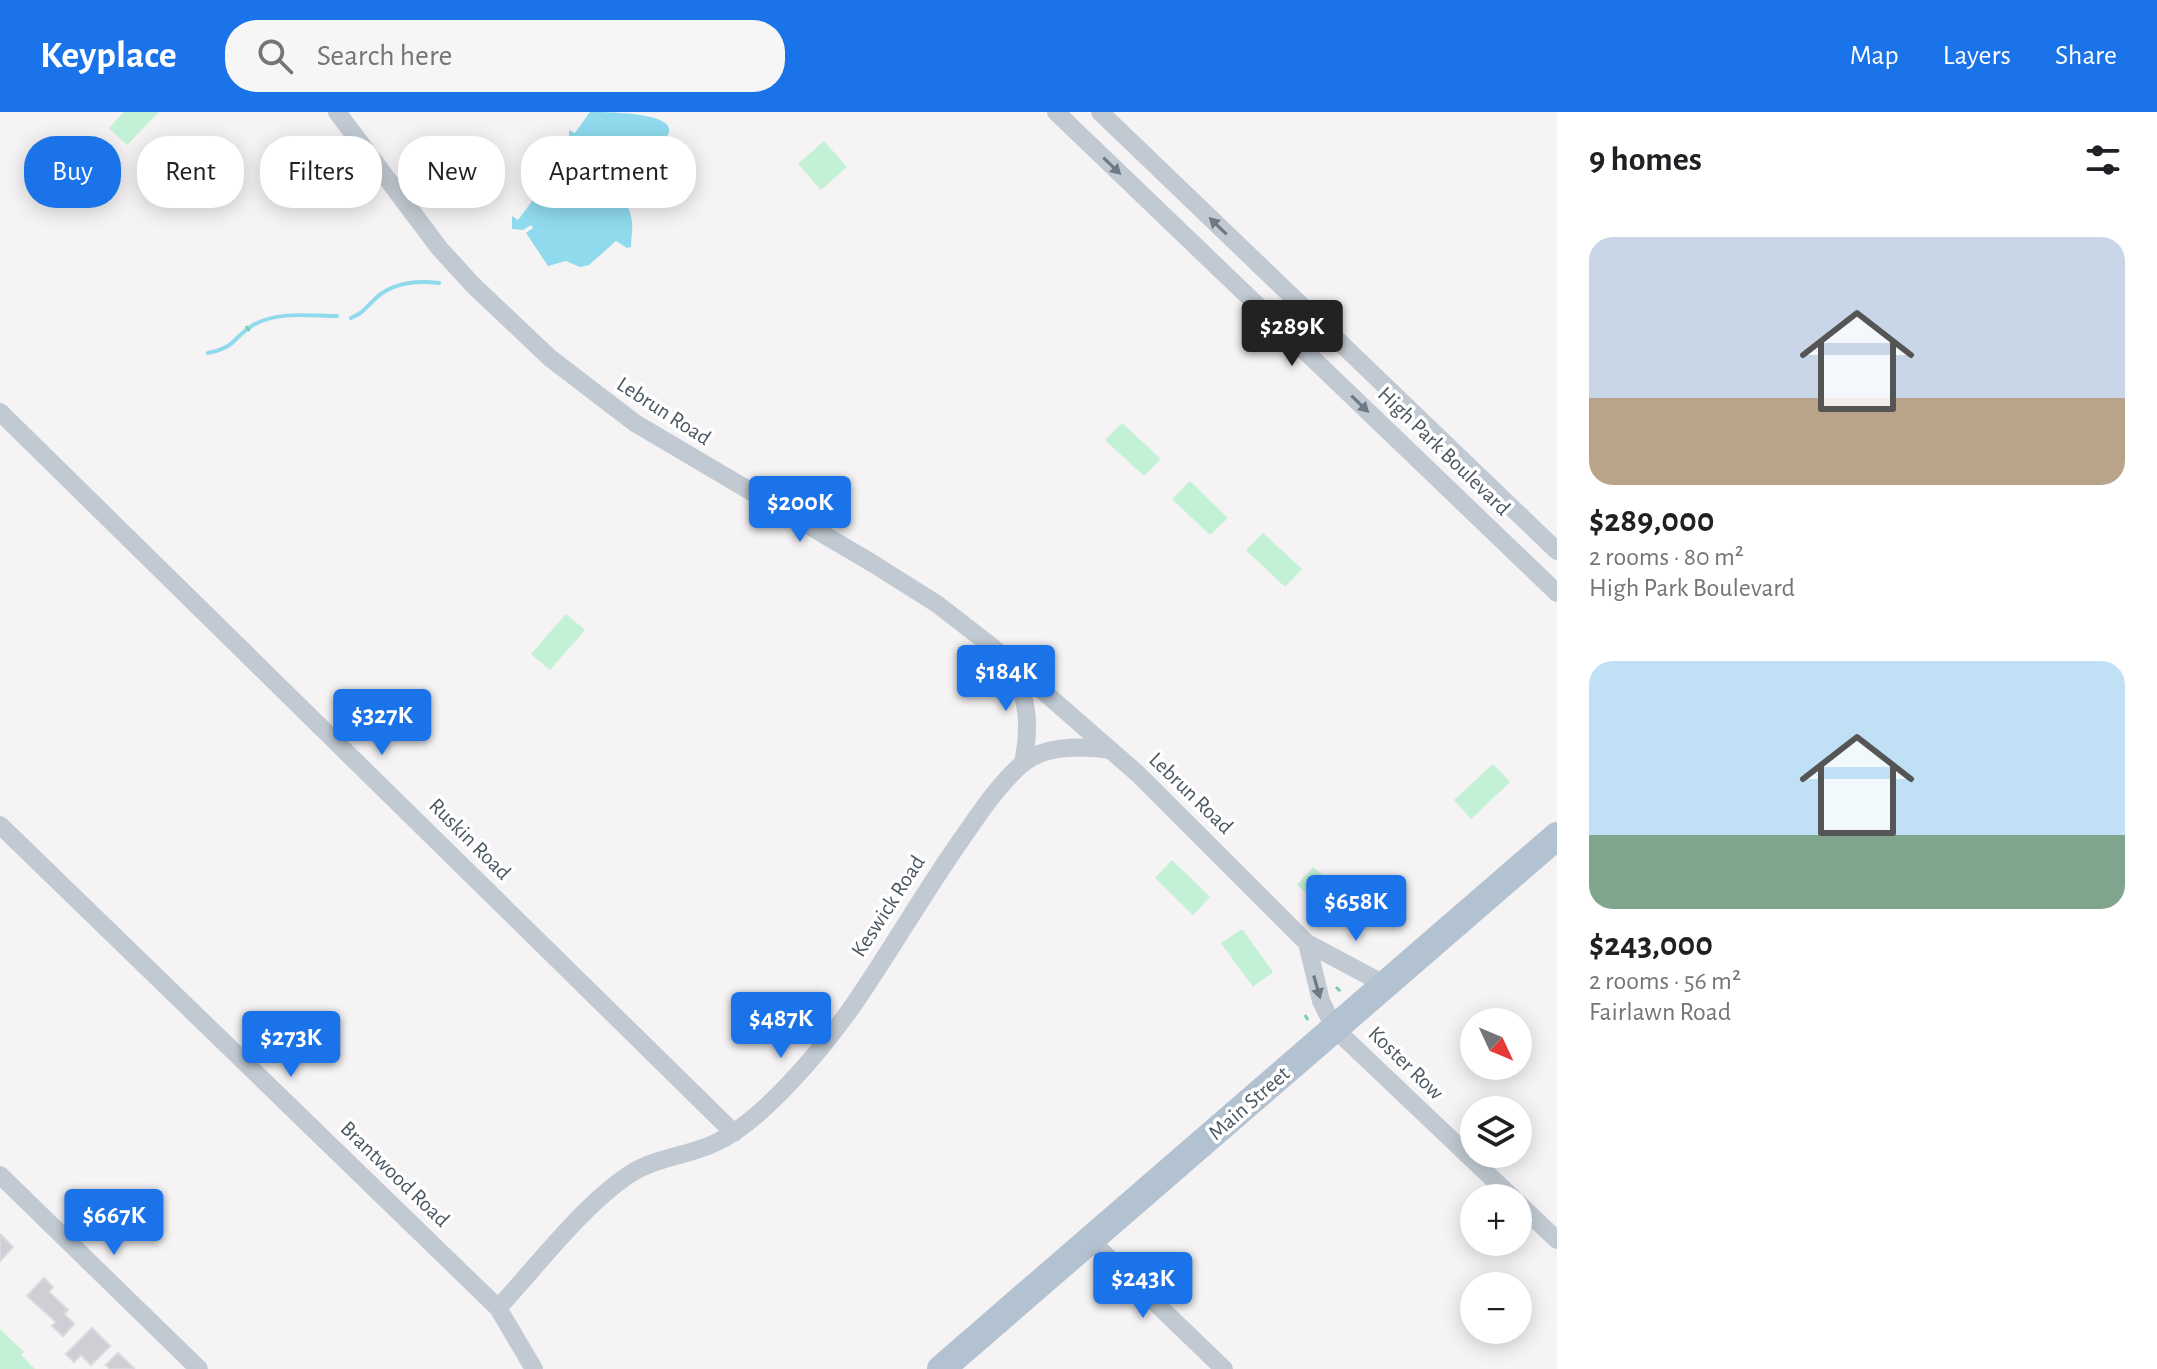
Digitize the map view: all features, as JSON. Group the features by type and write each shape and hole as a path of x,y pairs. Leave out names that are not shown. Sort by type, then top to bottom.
{"main road":[{"name":"Main Street","path":"941,1369 1557,836"}],"street":[{"name":"Lebrun Road","path":"337,112 411,213 473,285 528,339 591,392 701,464 937,604 1112,750 1307,943 1384,984"},
{"name":"High Park Boulevard","path":"1056,112 1556,590"},
{"name":"High Park Boulevard","path":"1100,112 1557,551"},
{"path":"1234,283 1255,261"},
{"name":"Ruskin Road","path":"0,412 734,1133"},
{"path":"1008,661 1020,684 1027,710 1028,737 1023,763"},
{"name":"Keswick Road","path":"498,1308 598,1201 630,1175 651,1163 702,1149 734,1133 780,1091 821,1047 852,1007 982,809 1023,763 1066,748 1112,750"},
{"name":"Brantwood Road","path":"0,825 498,1308 534,1369"},
{"path":"1307,943 1321,1001 1335,1029"},
{"name":"Koster Row","path":"1335,1029 1498,1184"},
{"path":"0,1175 199,1369"},
{"path":"1532,1216 1557,1240"},
{"path":"1090,1240 1224,1369"}],"path":[{"path":"246,326 250,332"},
{"path":"1336,987 1341,992"}],"green space":[{"path":"124,112 159,112 127,145 121,136 109,128"},
{"path":"824,141 847,167 821,190 798,164"},
{"path":"1122,423 1161,459 1144,476 1105,440"},
{"path":"1190,481 1228,518 1210,535 1172,499"},
{"path":"1263,533 1302,569 1285,587 1246,550"},
{"path":"566,614 585,630 550,670 531,654"},
{"path":"1493,764 1510,782 1471,819 1454,800"},
{"path":"1172,860 1210,897 1193,915 1155,878"},
{"path":"1313,867 1354,902 1338,920 1297,885"},
{"path":"1242,929 1273,972 1253,987 1221,943"},
{"path":"0,1329 24,1352 21,1355 35,1369 0,1369"}],"water":[{"path":"590,112 657,119 666,124 669,131 666,136 569,136 569,130 575,133"},
{"path":"527,208 628,208 632,222 631,247 627,248 616,241 589,265 580,267 566,261 548,266 526,233 533,228 531,225 523,230 512,229 512,216 518,220"}],"building":[{"path":"0,1234 13,1247 0,1261"},
{"path":"44,1278 53,1287 49,1292 68,1310 64,1314 74,1324 63,1336 52,1326 56,1322 27,1296"},
{"path":"92,1328 110,1346 91,1365 81,1355 74,1362 66,1354"},
{"path":"118,1353 133,1369 110,1369 106,1365"}],"waterway":[{"path":"351,318 394,287 421,282 439,283"},
{"path":"208,353 225,348 248,328 275,317 337,316"}]}
